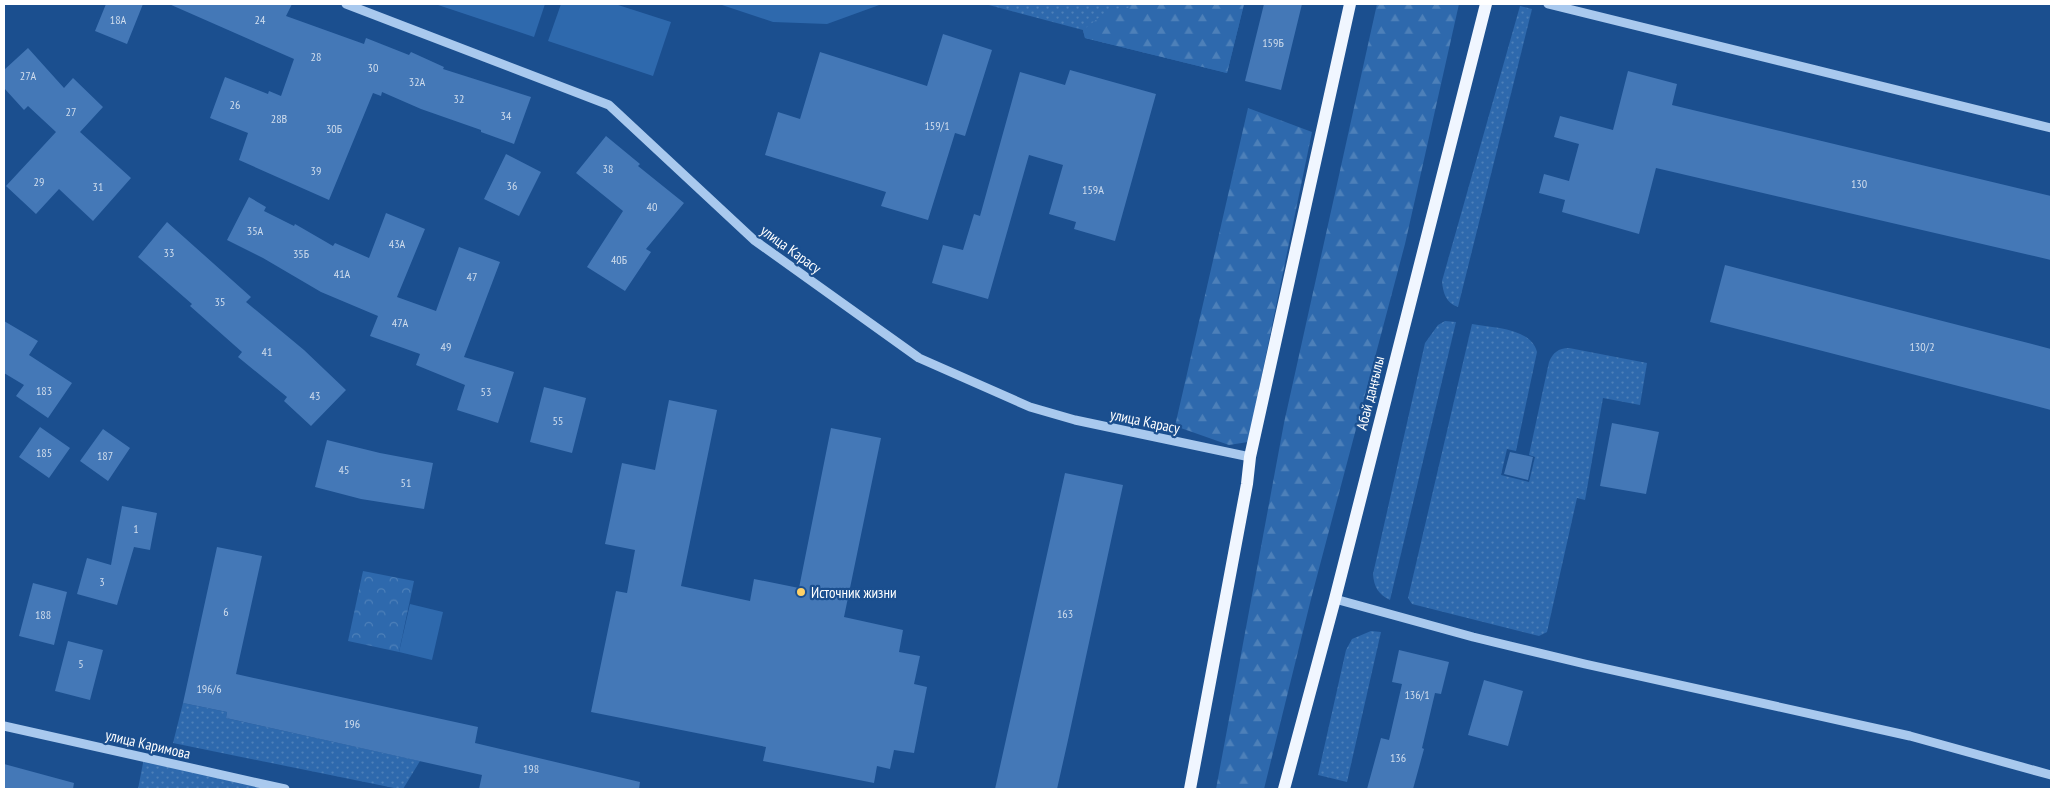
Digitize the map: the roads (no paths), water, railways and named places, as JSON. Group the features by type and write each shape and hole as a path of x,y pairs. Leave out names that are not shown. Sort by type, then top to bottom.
{"main road":[{"path":"1190,789 1247,484 1250,457 1350,4"},
{"name":"Абай даңғылы","path":"1284,789 1335,599 1486,4"}],"street":[{"name":"улица Карасу","path":"346,4 609,105 754,240 919,358 1030,407 1084,422 1250,457"},
{"path":"1548,4 2051,128"},
{"path":"1335,599 1482,639 1585,664 1910,736 2051,774"},
{"name":"улица Каримова","path":"4,726 286,789"}],"place":[{"name":"Источник жизни","path":"801,592"}]}
